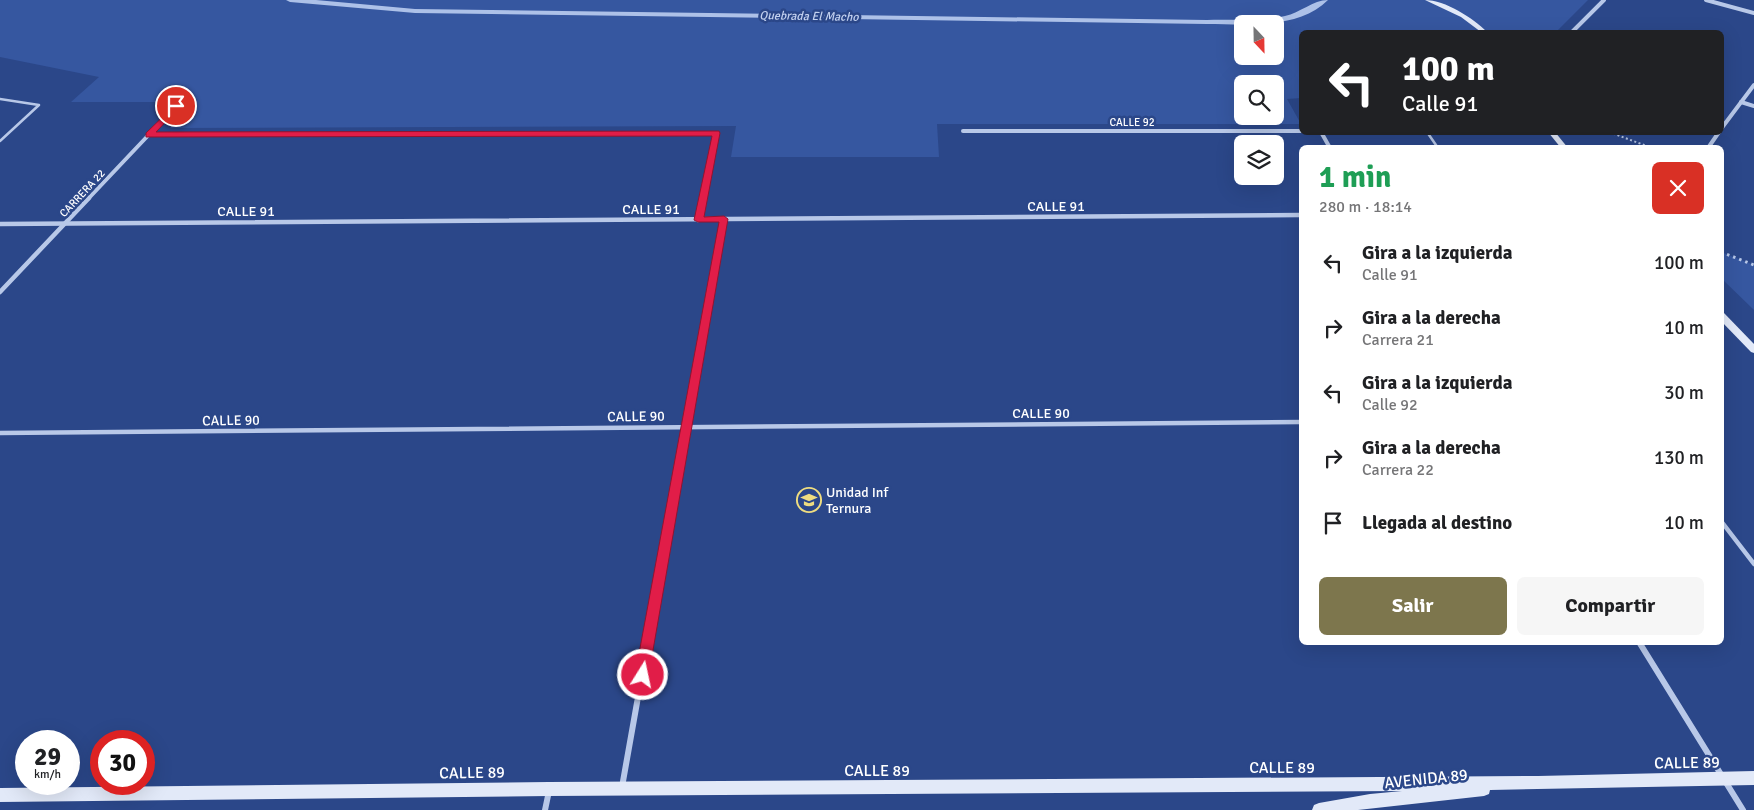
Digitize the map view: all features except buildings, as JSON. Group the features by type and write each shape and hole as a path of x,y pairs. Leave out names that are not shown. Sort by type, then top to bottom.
{"street":[{"path":"1428,0 1463,16 1481,30"},
{"path":"1574,30 1604,0"},
{"path":"1706,0 1754,13"},
{"path":"1724,125 1754,85"},
{"path":"1741,102 1754,106"},
{"name":"CARRERA 22","path":"0,292 176,106"},
{"name":"CALLE 92","path":"963,131 1299,131"},
{"path":"698,220 716,133"},
{"path":"1554,135 1562,145"},
{"name":"CALLE 91","path":"0,224 1299,216"},
{"path":"622,789 724,219"},
{"path":"1724,318 1754,350"},
{"name":"CALLE 90","path":"0,433 1299,422"},
{"path":"1641,645 1743,810"},
{"name":"CALLE 89","path":"0,795 549,789 1538,783 1754,778"},
{"name":"AVENIDA 89","path":"1319,810 1370,801 1538,783"},
{"path":"545,810 549,789"}],"lane":[{"path":"0,98 39,105 0,141"},
{"path":"149,135 716,133"},
{"path":"1724,525 1754,564"}],"path":[{"path":"1617,135 1644,145"},
{"path":"1724,253 1754,265"}],"shaded area":[{"path":"0,0 1588,0 1558,30 1299,30 1299,98 1287,99 1299,120 1299,124 1284,124 1284,75 1234,75 1234,124 937,124 939,157 731,157 736,126 170,128 197,102 71,102 99,77 0,57"},
{"path":"1724,253 1754,265 1754,310 1724,281"}],"waterway":[{"name":"Quebrada El Macho","path":"290,0 415,11 1207,22 1253,22 1284,19 1312,9 1324,0"}],"place":[{"name":"Unidad Inf Ternura","path":"809,500"}],"route":[{"path":"176,106 149,135 716,133 698,220 724,219 643,675"}]}
